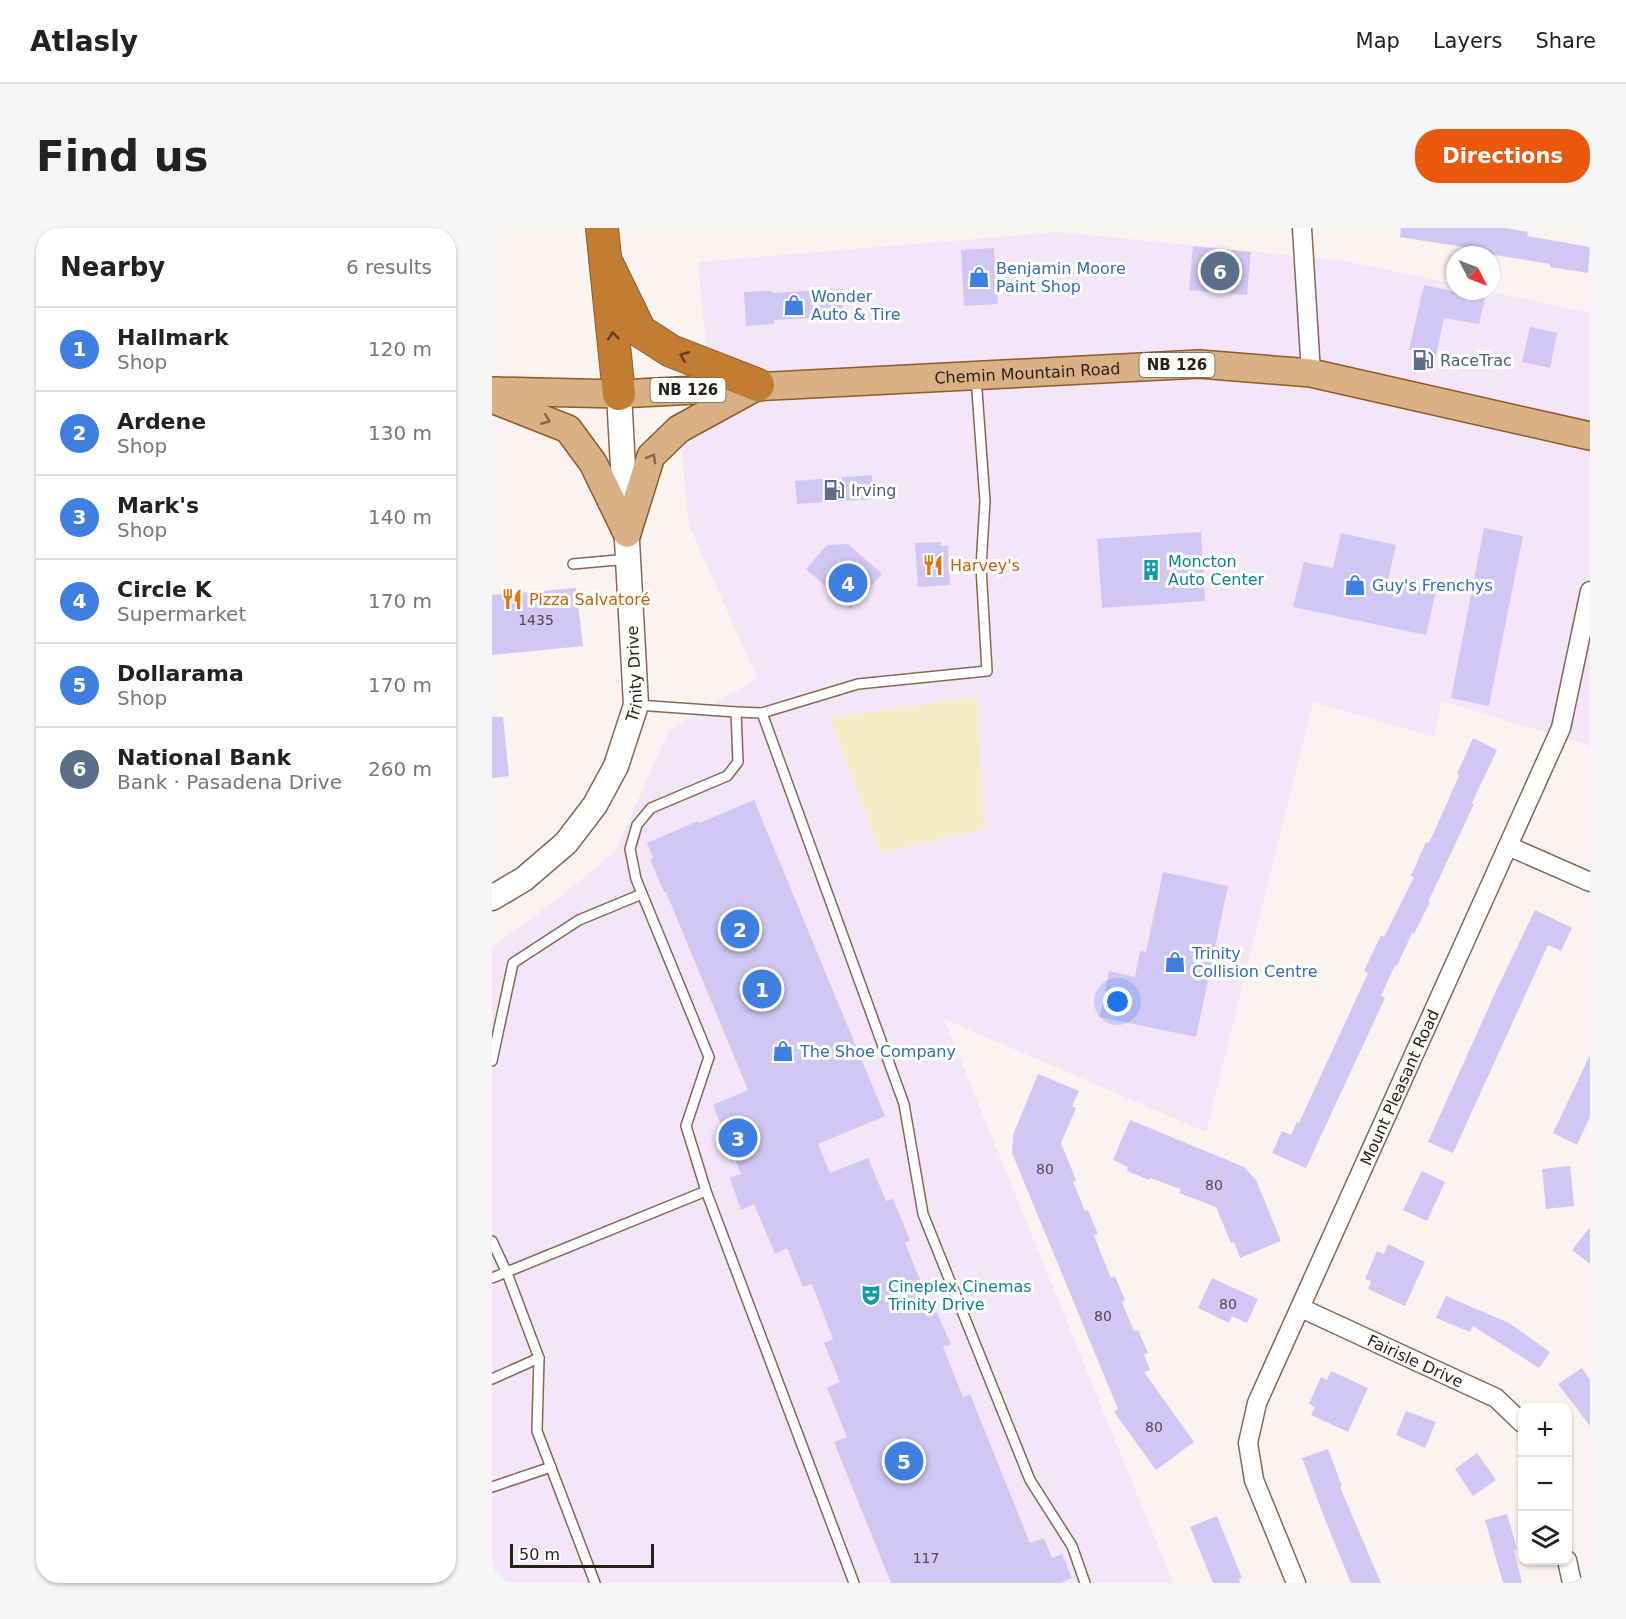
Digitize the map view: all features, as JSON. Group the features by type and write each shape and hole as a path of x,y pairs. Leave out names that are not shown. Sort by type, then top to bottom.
{"highway":[{"path":"602,228 619,394"},
{"path":"605,259 640,331 671,351 758,386"}],"main road":[{"name":"Chemin Mountain Road","path":"492,391 619,394 1199,364 1311,373 1590,436"},
{"path":"627,546 651,456 679,429 758,386"},
{"path":"492,399 568,429 593,463 627,546"}],"street":[{"path":"1302,228 1311,373"},
{"name":"Trinity Drive","path":"492,898 524,879 566,843 595,805 615,766 636,705 619,394"},
{"name":"Mount Pleasant Road","path":"1296,1583 1254,1480 1248,1443 1257,1403 1561,728 1590,591"},
{"path":"1508,846 1590,882"},
{"name":"Fairisle Drive","path":"1301,1308 1496,1398 1518,1419"},
{"path":"1568,1565 1572,1583"}],"lane":[{"path":"636,705 762,713 858,684 987,671 981,567 985,501 976,375"},
{"path":"573,564 627,546"},
{"path":"736,712 738,762 727,776 651,808 637,825 630,849 636,879 709,1057 686,1126 706,1191 854,1583"},
{"path":"762,713 904,1104 923,1214 1030,1480 1072,1546 1085,1583"},
{"path":"492,1061 513,963 579,920 642,894"},
{"path":"492,1278 706,1191"},
{"path":"492,1241 507,1273 539,1358 537,1431 595,1583"},
{"path":"492,1379 539,1358"},
{"path":"492,1487 550,1467"}],"shaded area":[{"path":"1059,232 1345,261 1446,282 1446,300 1500,300 1500,294 1590,313 1590,746 1442,701 1434,737 1313,702 1206,1132 944,1019 1173,1583 492,1583 492,947 555,901 615,852 668,732 757,678 689,525 679,429 757,386 708,366 698,262"}],"sand":[{"path":"977,696 984,829 881,853 830,718"}],"building":[{"path":"1401,228 1505,228 1528,232 1527,236 1590,247 1588,273 1500,256 1500,246 1457,246 1400,237"},
{"path":"1193,246 1251,252 1247,295 1189,290"},
{"name":"Benjamin Moore Paint Shop","path":"994,248 998,304 964,306 961,250"},
{"path":"1424,285 1446,290 1446,300 1485,300 1479,324 1444,318 1436,356 1409,350"},
{"name":"Wonder Auto & Tire","path":"842,289 843,316 774,320 774,324 746,326 744,292 772,291 772,293"},
{"path":"1530,327 1557,333 1550,368 1522,362"},
{"name":"Irving","path":"872,475 874,499 797,504 795,481"},
{"path":"1484,528 1523,536 1489,706 1451,698"},
{"name":"Moncton Auto Center","path":"1201,532 1205,601 1102,608 1097,539"},
{"name":"Guy's Frenchys","path":"1341,533 1396,545 1388,580 1436,591 1426,635 1293,607 1304,562 1333,568"},
{"name":"Harvey's","path":"941,542 941,546 948,545 950,585 918,587 915,543"},
{"path":"848,544 882,574 851,609 806,569 827,545"},
{"path":"576,588 583,646 492,655 492,595"},
{"path":"492,717 503,717 509,776 492,778"},
{"path":"1473,738 1497,750 1428,902 1430,902 1397,966 1395,965 1381,996 1385,998 1306,1168 1272,1153 1282,1131 1291,1135 1297,1122 1299,1123 1368,973 1364,971 1381,935 1384,937 1414,877 1411,876 1426,842 1429,843"},
{"path":"754,800 885,1116 818,1144 830,1173 868,1158 886,1201 893,1199 910,1240 905,1243 930,1304 933,1304 951,1344 943,1347 963,1397 970,1394 1030,1543 1044,1538 1052,1558 1062,1554 1072,1578 1060,1583 891,1583 834,1442 847,1437 827,1388 840,1382 824,1343 833,1339 812,1284 803,1287 787,1248 775,1254 754,1204 741,1210 730,1178 741,1174 713,1105 748,1090 666,892 650,859 653,858 647,843"},
{"name":"Trinity Collision Centre","path":"1163,872 1228,886 1196,1037 1100,1017 1109,971 1135,977 1140,951 1146,952"},
{"path":"1535,910 1572,928 1561,951 1548,945 1453,1153 1428,1142"},
{"path":"1590,1055 1590,1117 1577,1145 1553,1133"},
{"path":"1038,1074 1079,1091 1072,1106 1076,1108 1061,1143 1076,1180 1073,1182 1098,1234 1094,1235 1111,1278 1115,1276 1125,1300 1122,1302 1134,1331 1138,1330 1148,1353 1144,1355 1150,1370 1144,1372 1194,1442 1156,1470 1114,1412 1118,1409 1012,1153 1013,1135"},
{"path":"1130,1120 1244,1167 1256,1180 1281,1241 1240,1258 1216,1207 1179,1193 1181,1189 1127,1171 1128,1167 1113,1160"},
{"path":"1570,1166 1574,1206 1546,1209 1542,1169"},
{"path":"1422,1171 1445,1182 1427,1221 1403,1210"},
{"path":"1590,1227 1590,1264 1572,1250"},
{"path":"1388,1244 1425,1262 1405,1306 1368,1289 1371,1281 1365,1279 1377,1251 1384,1254"},
{"path":"1212,1278 1258,1299 1247,1323 1232,1316 1229,1323 1198,1308"},
{"path":"1446,1296 1509,1323 1550,1352 1539,1368 1473,1326 1470,1332 1436,1318"},
{"path":"1582,1368 1590,1380 1590,1426 1558,1384"},
{"path":"1331,1371 1368,1388 1348,1432 1311,1415 1315,1407 1309,1404 1321,1377 1327,1380"},
{"path":"1406,1411 1436,1422 1425,1448 1396,1435"},
{"path":"1328,1449 1342,1486 1340,1487 1381,1583 1351,1583 1324,1517 1302,1458"},
{"path":"1477,1453 1496,1480 1473,1496 1455,1469"},
{"path":"1507,1514 1517,1549 1514,1550 1522,1583 1503,1583 1485,1520"},
{"path":"1217,1516 1242,1578 1239,1579 1240,1583 1213,1583 1190,1527"}],"place":[{"name":"National Bank","path":"1220,271"},
{"name":"Benjamin Moore Paint Shop","path":"979,277"},
{"name":"Wonder Auto & Tire","path":"794,305"},
{"name":"RaceTrac","path":"1423,360"},
{"name":"Irving","path":"834,490"},
{"name":"Harvey's","path":"933,565"},
{"name":"Moncton Auto Center","path":"1151,570"},
{"name":"Circle K","path":"848,583"},
{"name":"Guy's Frenchys","path":"1355,585"},
{"name":"Pizza Salvatoré","path":"512,599"},
{"name":"Ardene","path":"740,929"},
{"name":"Trinity Collision Centre","path":"1175,962"},
{"name":"Hallmark","path":"762,989"},
{"name":"The Shoe Company","path":"783,1051"},
{"name":"Mark's","path":"738,1138"},
{"name":"Cineplex Cinemas Trinity Drive","path":"871,1295"},
{"name":"Dollarama","path":"904,1461"}]}
